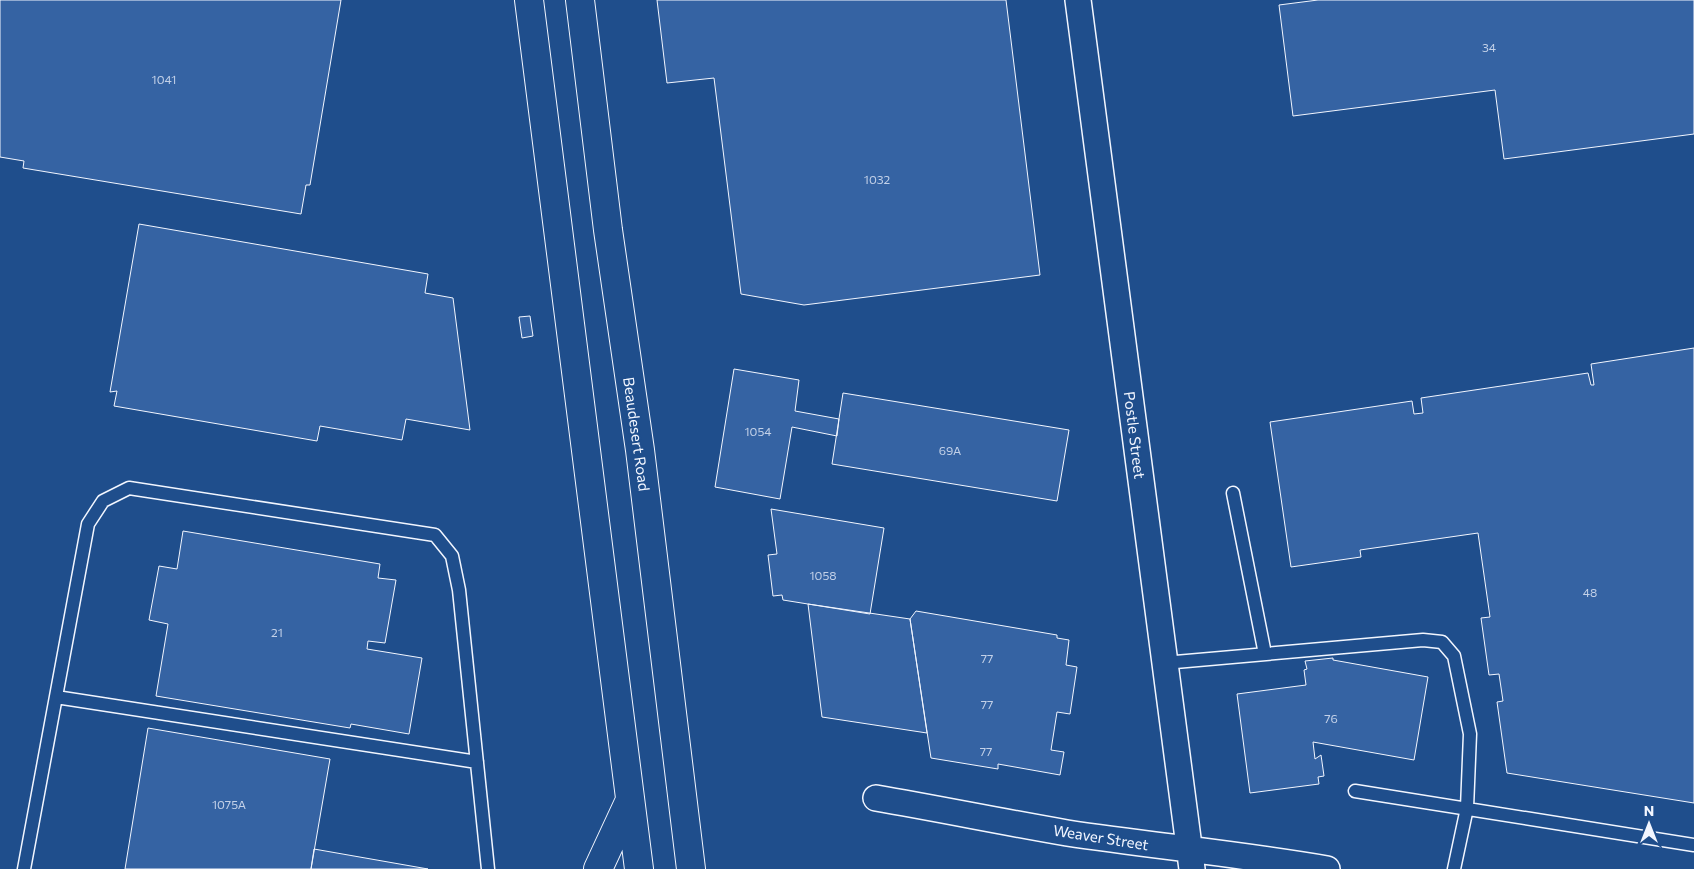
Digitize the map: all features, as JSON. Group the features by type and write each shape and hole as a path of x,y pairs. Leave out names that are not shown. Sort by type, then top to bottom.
{"highway":[{"path":"529,0 640,869"},
{"name":"Beaudesert Road","path":"580,0 608,230 641,459 691,869"},
{"path":"598,869 630,800"}],"street":[{"name":"Postle Street","path":"1078,0 1164,663 1192,860"},
{"name":"Weaver Street","path":"876,798 1066,832 1192,860 1245,855 1327,869"}],"lane":[{"path":"24,869 88,524 103,502 129,488 434,535 452,556 459,590 488,869"},
{"path":"1233,492 1265,654"},
{"path":"1164,663 1423,640 1442,642 1454,656 1470,734 1467,808 1454,869"},
{"path":"56,697 477,762"},
{"path":"1355,791 1694,845"}],"building":[{"path":"0,0 341,0 310,185 306,185 301,214 23,168 24,161 0,157"},
{"path":"657,0 1006,0 1040,275 804,305 741,294 714,78 667,83"},
{"path":"1318,0 1694,0 1694,134 1504,159 1495,90 1293,116 1279,5"},
{"path":"139,224 428,274 425,293 453,298 470,430 406,419 402,440 320,426 317,441 114,406 117,391 110,392"},
{"path":"530,316 533,336 522,338 519,317"},
{"path":"1694,348 1694,803 1507,773 1497,702 1503,701 1499,674 1489,675 1481,618 1490,617 1478,533 1360,550 1361,557 1291,567 1270,422 1412,401 1414,414 1423,413 1421,398 1588,373 1591,385 1594,385 1591,364"},
{"path":"734,369 799,380 795,411 839,419 837,436 792,427 780,499 715,487"},
{"path":"843,393 1069,430 1057,501 832,464"},
{"path":"771,509 884,528 870,614 783,600 782,595 773,596 768,555 777,554"},
{"path":"183,531 380,564 378,578 396,580 385,643 368,641 367,649 422,658 409,734 351,724 350,728 156,696 168,624 149,620 159,566 177,569"},
{"path":"808,604 910,619 927,733 822,717"},
{"path":"916,611 1057,635 1057,638 1069,640 1066,665 1077,667 1070,714 1057,712 1051,750 1064,752 1060,775 998,764 998,769 931,758 910,619"},
{"path":"1333,658 1333,660 1428,677 1414,760 1313,742 1315,759 1321,755 1324,776 1318,777 1319,784 1250,793 1237,694 1306,685 1304,670 1307,669 1305,661"},
{"path":"148,728 330,759 311,869 125,869"},
{"path":"314,849 428,869 311,869"}]}
